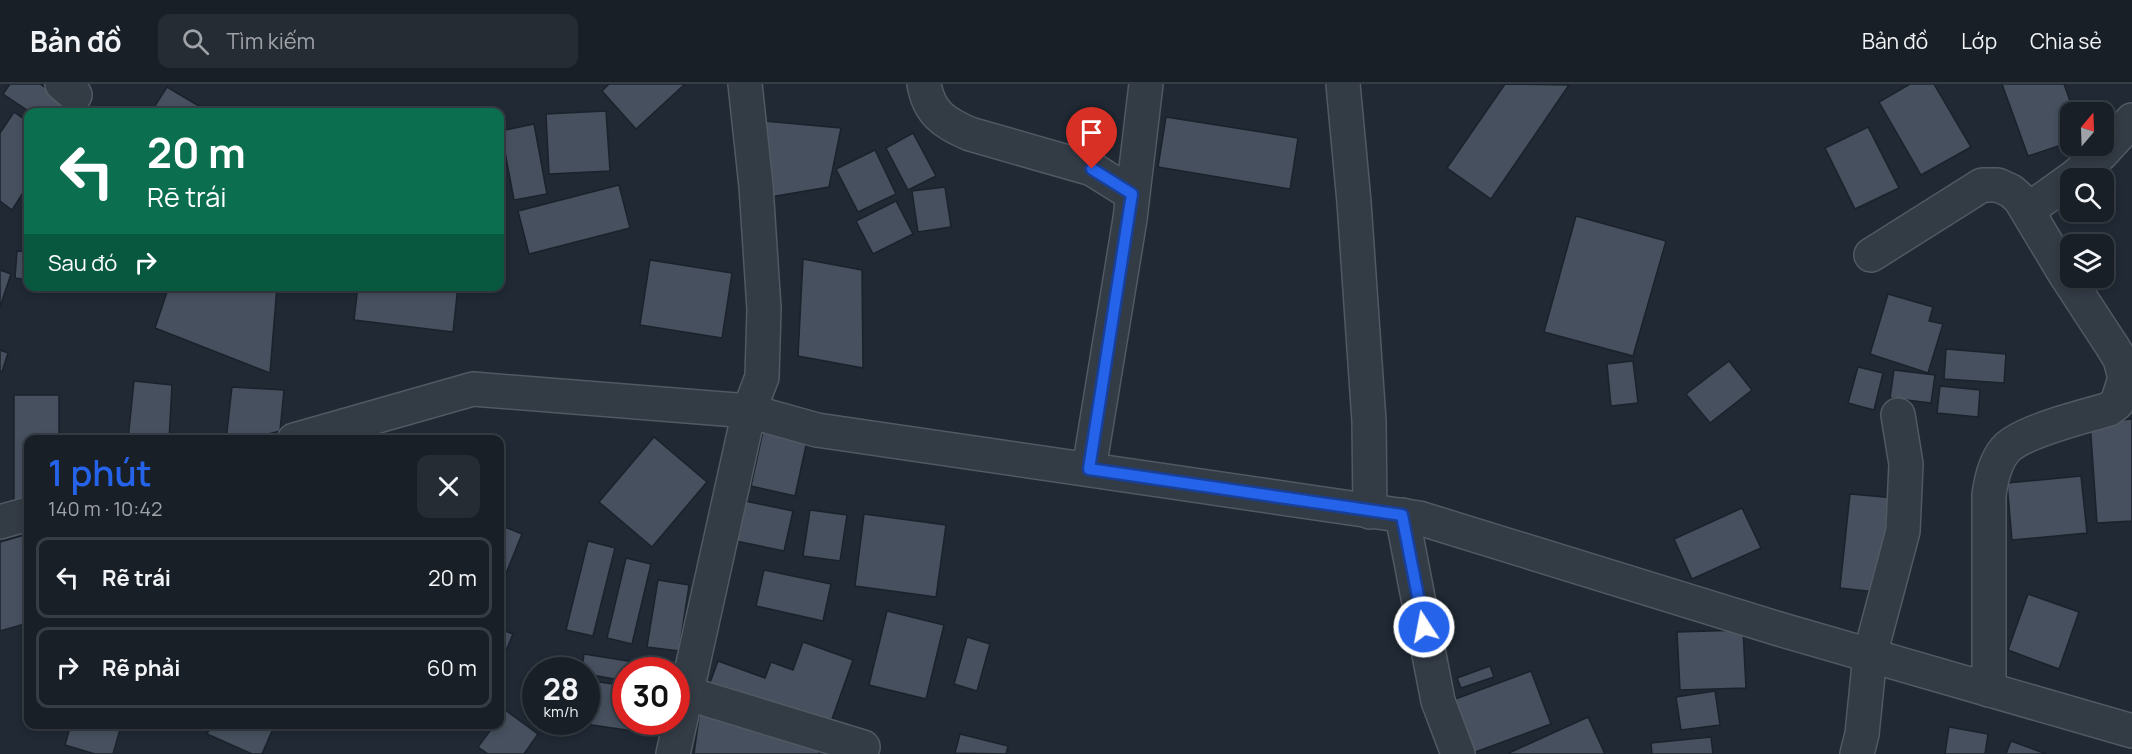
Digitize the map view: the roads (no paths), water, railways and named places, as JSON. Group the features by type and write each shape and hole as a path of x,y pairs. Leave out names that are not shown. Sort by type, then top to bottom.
{"street":[{"path":"690,675 748,411 762,377 764,309 756,186 745,84"},
{"path":"924,84 931,107 953,127 1092,169 1132,194"},
{"path":"1089,469 1132,194 1146,84"},
{"path":"1343,84 1354,202 1369,420 1370,512"},
{"path":"2084,168 2102,153 2132,120"},
{"path":"1871,255 1982,185 1998,185 2011,190 2028,210 2065,274 2120,359 2124,378 2117,403 2109,409 2019,440 2005,450 1996,465 1989,495 1989,690"},
{"path":"2028,210 2060,187"},
{"path":"312,435 473,389 748,411 818,430 1402,515 1419,518 1870,656 2132,731"},
{"path":"1857,754 1862,734 1870,656 1903,531 1906,464 1898,415"},
{"path":"0,522 24,515"},
{"path":"1402,515 1438,701 1458,754"},
{"path":"690,694 863,747"},
{"path":"673,754 677,735"}]}
